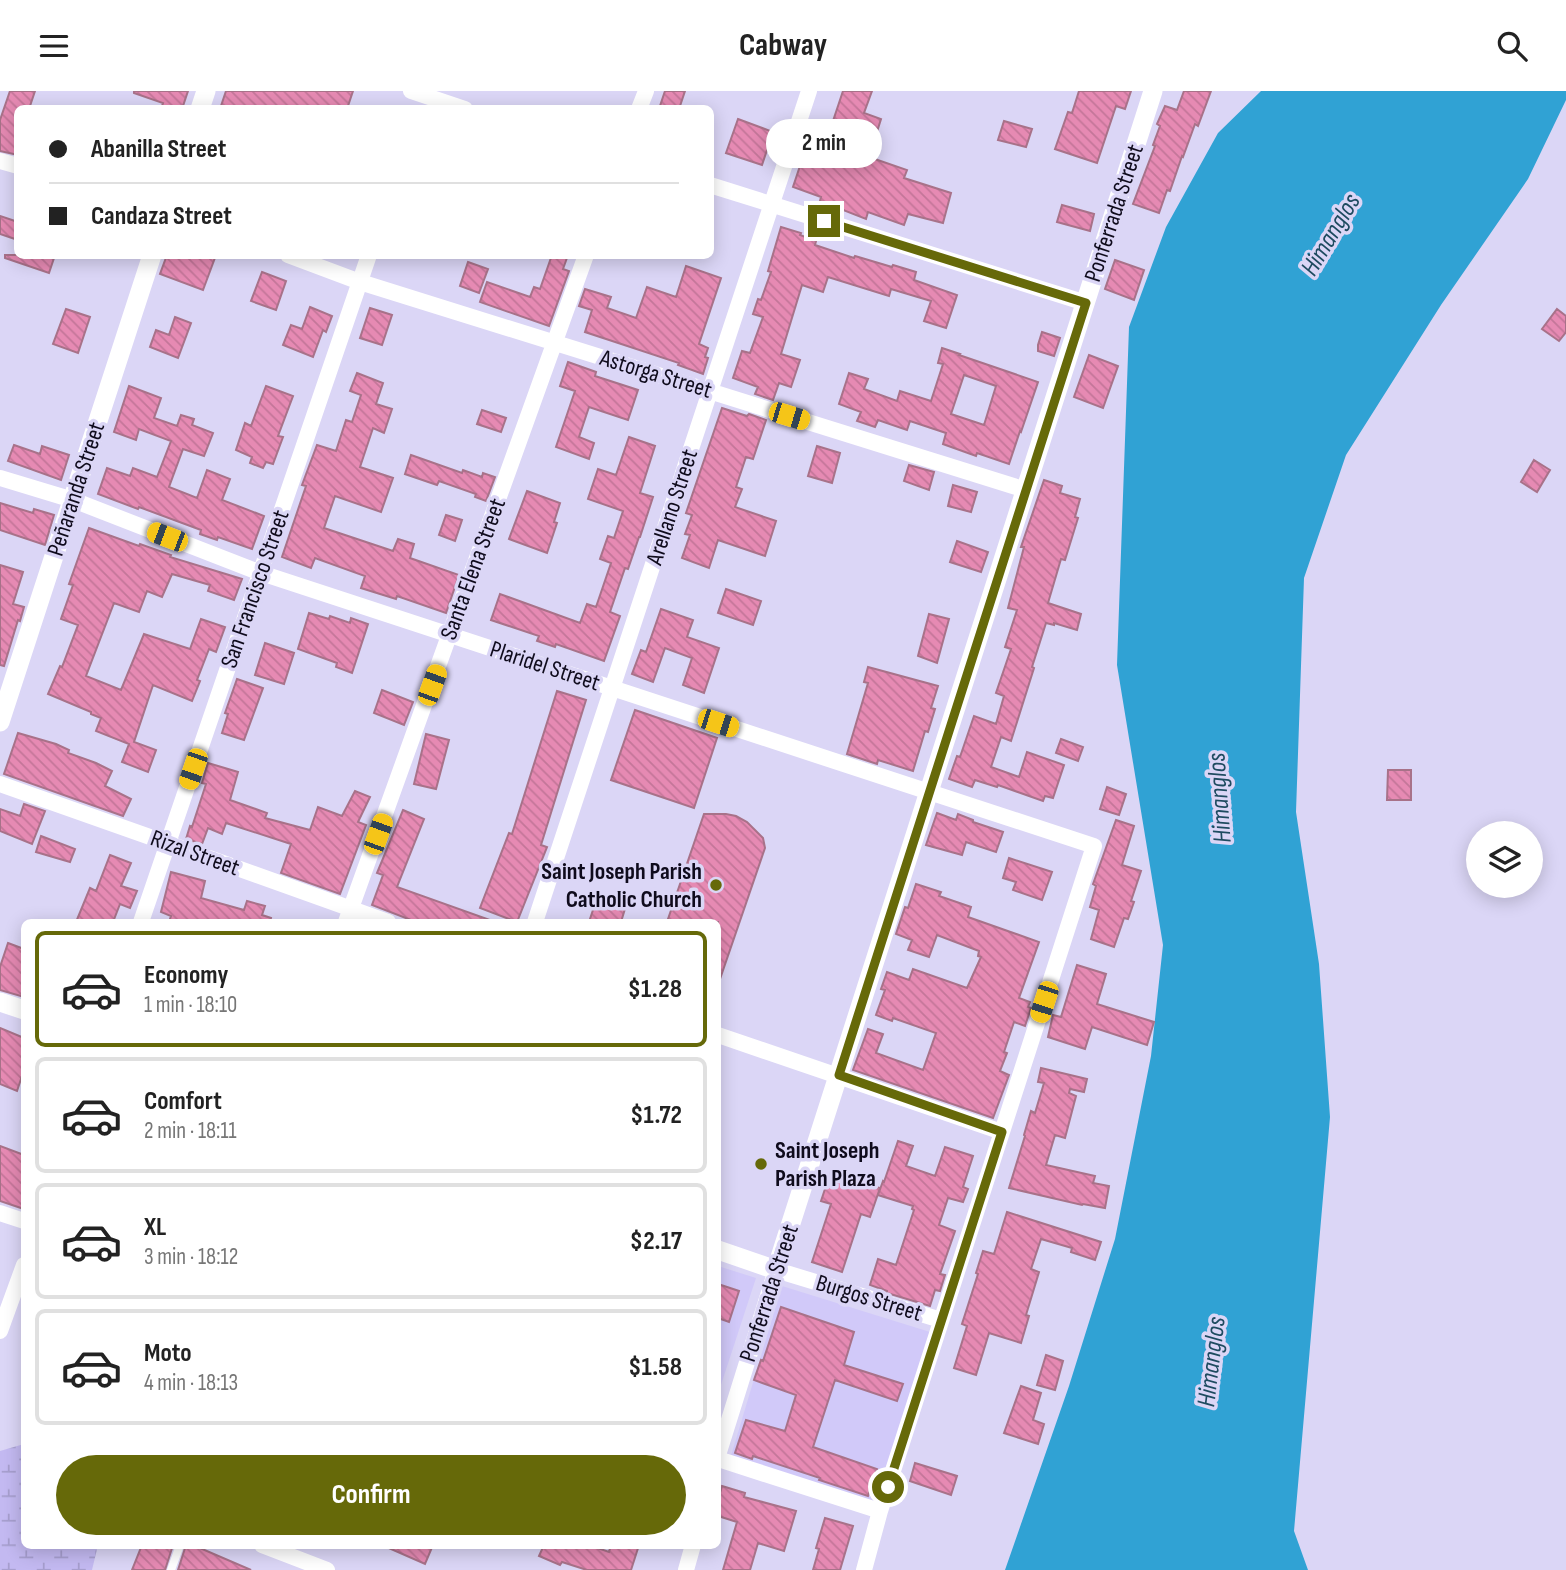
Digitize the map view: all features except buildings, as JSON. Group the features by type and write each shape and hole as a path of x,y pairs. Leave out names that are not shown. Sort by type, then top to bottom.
{"street":[{"name":"Arellano Street","path":"536,919 809,91"},
{"name":"Ponferrada Street","path":"721,1447 1153,91"},
{"path":"421,97 450,105"},
{"path":"714,186 1086,303"},
{"name":"Peñaranda Street","path":"0,722 151,259"},
{"name":"Astorga Street","path":"299,259 360,282 1026,490"},
{"name":"San Francisco Street","path":"142,919 368,259"},
{"name":"Santa Elena Street","path":"348,916 585,259"},
{"name":"Plaridel Street","path":"0,478 72,500 261,573 1094,846 1002,1132"},
{"name":"Rizal Street","path":"0,785 167,842 348,916 368,919"},
{"path":"0,1002 21,1009"},
{"path":"721,1036 1002,1132 880,1511 864,1570"},
{"path":"0,1213 21,1220"},
{"name":"Burgos Street","path":"721,1251 942,1320"},
{"path":"0,1331 21,1273"},
{"path":"721,1458 880,1511"},
{"path":"272,1549 327,1570"},
{"path":"686,1570 692,1549"}],"lane":[{"path":"171,1570 179,1549"}],"shaded area":[{"path":"721,1267 756,1278 721,1385"},
{"path":"782,1286 930,1332 878,1505 730,1459"}],"green space":[{"path":"21,1445 21,1549 97,1549 92,1570 0,1570 0,1451"}],"water":[{"name":"Himanglos","path":"1261,91 1566,91 1566,100 1528,179 1441,305 1346,455 1304,578 1296,812 1319,964 1330,1117 1294,1531 1308,1570 1005,1570 1069,1386 1115,1239 1151,1056 1163,945 1117,665 1129,327 1166,227 1218,133"}],"place":[{"name":"Saint Joseph Parish Catholic Church","path":"716,885"},
{"name":"Saint Joseph Parish Plaza","path":"761,1164"}],"route":[{"path":"824,221 1086,303 839,1075 1002,1132 888,1487"}]}
